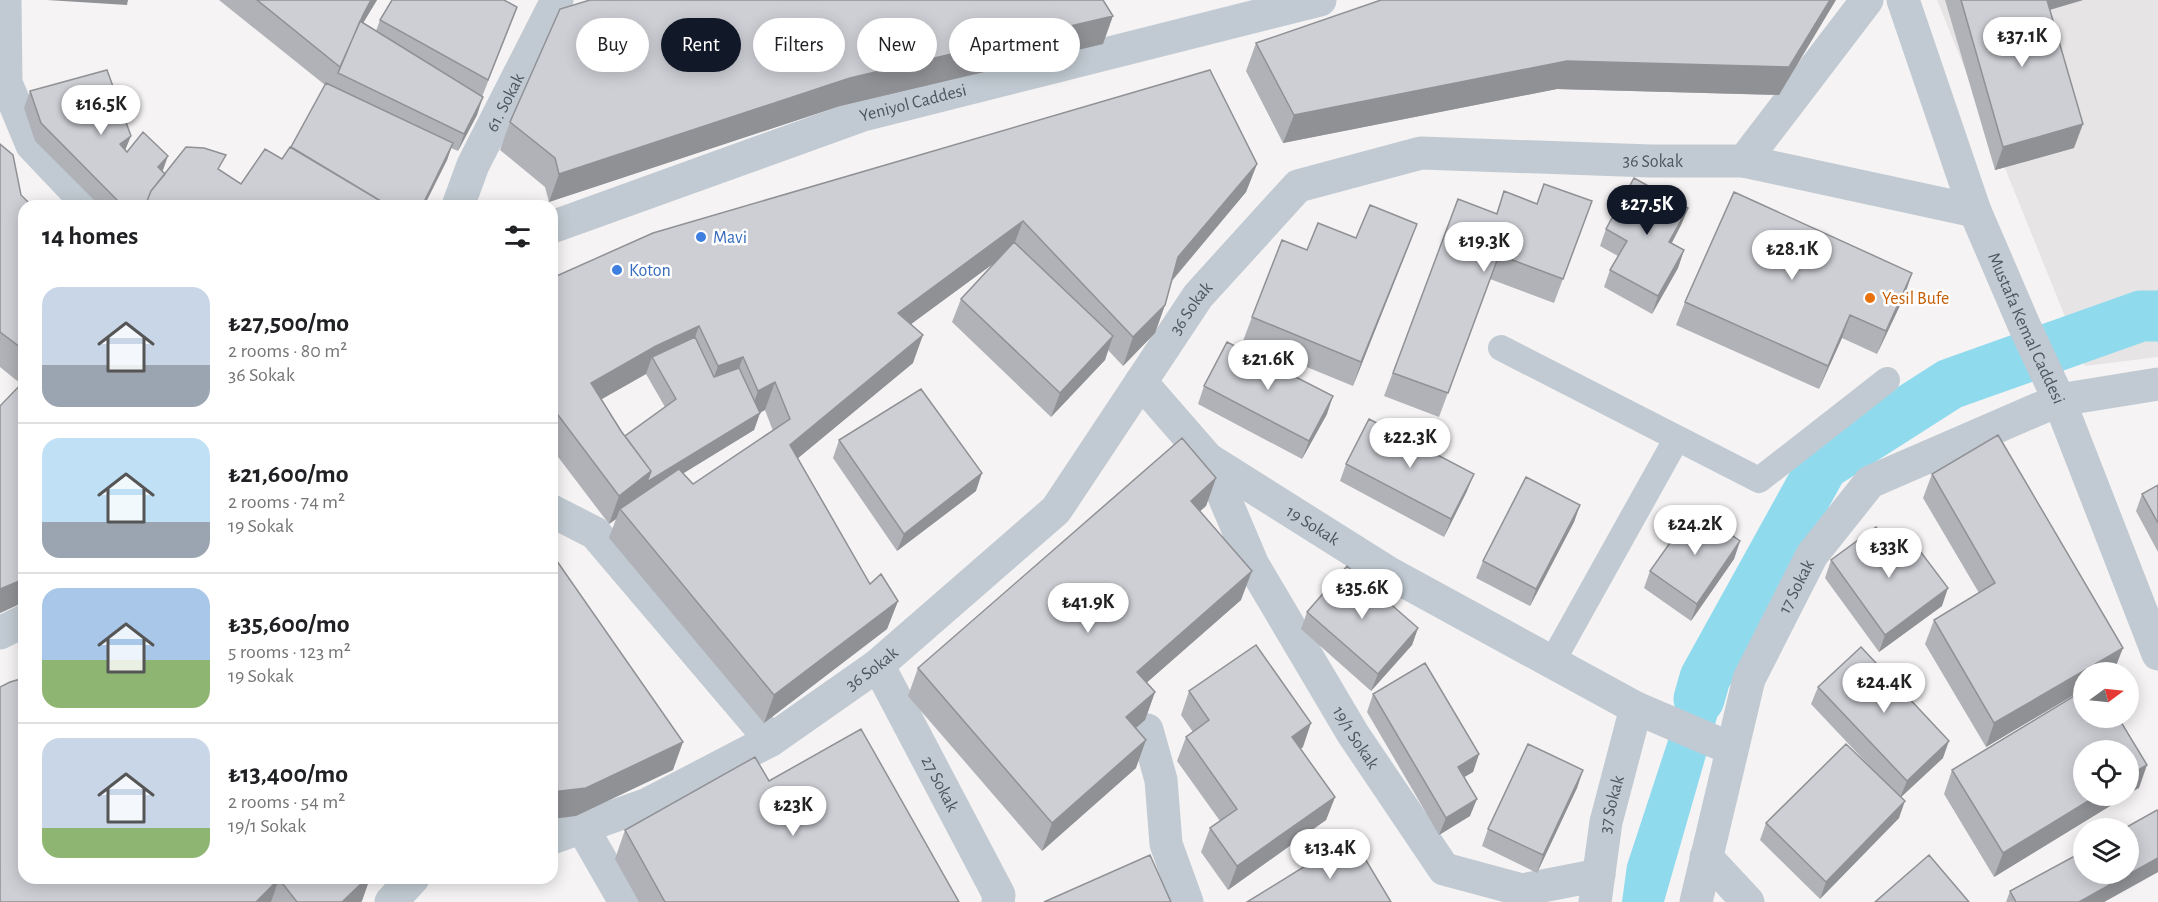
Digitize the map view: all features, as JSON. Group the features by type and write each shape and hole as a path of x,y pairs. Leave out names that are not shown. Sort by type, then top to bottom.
{"street":[{"path":"5,0 3,84 32,145 84,200"},
{"name":"61. Sokak","path":"460,200 473,165 557,0"},
{"name":"Yeniyol Caddesi","path":"558,224 863,115 1320,0"},
{"path":"1744,161 1867,0"},
{"name":"Mustafa Kemal Caddesi","path":"1903,0 1976,211 2024,325 2059,400 2158,654"},
{"name":"36 Sokak","path":"567,832 648,804 771,740 878,665 1056,510 1198,296 1298,186 1421,153 1651,161 1744,161 1976,211"},
{"name":"19 Sokak","path":"1141,382 1208,459 1389,573 1636,708 1732,749"},
{"name":"17 Sokak","path":"1696,902 1749,679 1812,555 1870,482 2059,400 2158,384"},
{"name":"19/1 Sokak","path":"1208,459 1253,565 1353,734 1444,869 1522,890 1597,888"},
{"path":"558,515 596,533 771,740"},
{"path":"0,633 18,624"},
{"name":"27 Sokak","path":"878,665 999,895 998,902"},
{"name":"37 Sokak","path":"1597,888 1606,822 1636,708"},
{"path":"1147,730 1161,780 1166,844 1187,902"},
{"path":"567,832 625,902"},
{"path":"1706,857 1748,902"},
{"path":"391,902 408,884"}],"lane":[{"path":"1501,348 1759,480 1887,380"},
{"path":"1552,662 1677,438"}],"shaded area":[{"path":"1937,0 2158,0 2158,357 2085,366"}],"water":[{"path":"1699,699 1720,707 1664,902 1622,902 1627,865 1679,707"}],"building":[{"path":"257,0 371,0 340,67"},
{"path":"392,0 504,0 517,7 488,80 380,20"},
{"path":"590,0 1103,0 1113,16 1080,24 1080,18 949,18 949,55 937,57 937,18 857,18 857,72 875,72 850,78 559,174 555,158 510,122 560,9"},
{"path":"1381,0 1830,0 1789,67 1567,61 1294,115 1256,43"},
{"path":"1961,0 2047,0 2083,124 2003,147"},
{"path":"360,21 483,97 464,134 338,73"},
{"path":"107,70 131,136 120,144 127,152 143,132 168,156 158,167 165,174 151,191 147,200 117,200 41,123 30,91"},
{"path":"1210,70 1257,164 1178,257 1165,305 1133,337 1023,221 898,313 923,335 790,445 870,584 881,574 898,601 774,695 620,509 679,469 693,484 790,419 775,382 758,391 743,357 718,366 699,326 656,346 591,383 621,431 651,471 619,496 558,415 558,275 653,233"},
{"path":"326,83 453,143 425,200 379,200 291,147"},
{"path":"0,144 13,155 21,195 26,200 18,200 18,346 0,332"},
{"path":"186,147 204,148 226,155 218,169 241,184 265,149 282,159 290,147 379,200 147,200 151,191"},
{"path":"1634,178 1688,208 1669,242 1684,250 1658,296 1610,270 1627,241 1606,229"},
{"path":"1544,184 1592,201 1563,279 1499,255 1448,393 1393,373 1458,199 1497,214 1504,191 1537,204"},
{"path":"1734,192 1912,273 1886,331 1850,315 1828,366 1685,302"},
{"path":"1370,205 1417,224 1361,362 1252,317 1282,240 1307,250 1318,223 1356,238"},
{"path":"1014,242 1113,336 1060,393 961,299"},
{"path":"695,337 714,377 739,368 760,413 647,482 651,471 625,436 676,399 652,357"},
{"path":"1227,342 1333,396 1309,441 1204,386"},
{"path":"18,387 18,582 0,589 0,406"},
{"path":"921,389 982,473 904,534 839,440"},
{"path":"1369,419 1474,474 1451,519 1346,464"},
{"path":"1998,435 2123,648 2099,662 2073,662 2073,677 1994,723 1934,620 1995,583 1932,474"},
{"path":"1182,438 1216,478 1191,501 1252,571 1137,672 1155,692 1126,717 1146,740 1052,823 918,668"},
{"path":"1526,477 1580,505 1536,589 1483,561"},
{"path":"2158,485 2158,523 2142,494"},
{"path":"1694,509 1740,541 1697,604 1650,571"},
{"path":"1876,527 1896,556 1914,543 1948,588 1885,635 1831,560"},
{"path":"558,563 683,742 586,788 558,791"},
{"path":"1347,566 1418,628 1378,674 1307,612"},
{"path":"1256,645 1311,723 1292,737 1335,797 1237,866 1210,828 1237,809 1186,737 1209,720 1189,691"},
{"path":"1861,647 1949,741 1907,781 1818,687"},
{"path":"1425,663 1479,754 1458,767 1477,799 1446,818 1373,694"},
{"path":"18,680 18,884 274,884 256,902 0,902 0,687"},
{"path":"2073,697 2073,728 2125,728 2132,740 2073,740 2073,806 2080,806 2003,853 1952,770"},
{"path":"861,729 959,902 665,902 625,830 755,757 769,781"},
{"path":"1528,744 1583,770 1543,855 1488,829"},
{"path":"1846,744 1905,801 1826,882 1766,823"},
{"path":"2139,752 2147,765 2139,770"},
{"path":"2157,810 2158,812 2158,858 2139,869 2139,820"},
{"path":"1352,837 1391,902 1247,902"},
{"path":"1150,855 1171,902 1044,902"},
{"path":"1929,855 1969,902 1875,902"},
{"path":"2073,857 2073,884 2111,884 2079,902 2016,902 2010,891"},
{"path":"283,884 361,884 342,902 297,902"}],"waterway":[{"path":"1699,699 1705,678 1823,465 1950,384 2141,316 2158,316"}],"place":[{"name":"Mavi","path":"701,237"},
{"name":"Koton","path":"617,270"},
{"name":"Yesil Bufe","path":"1870,298"}]}
